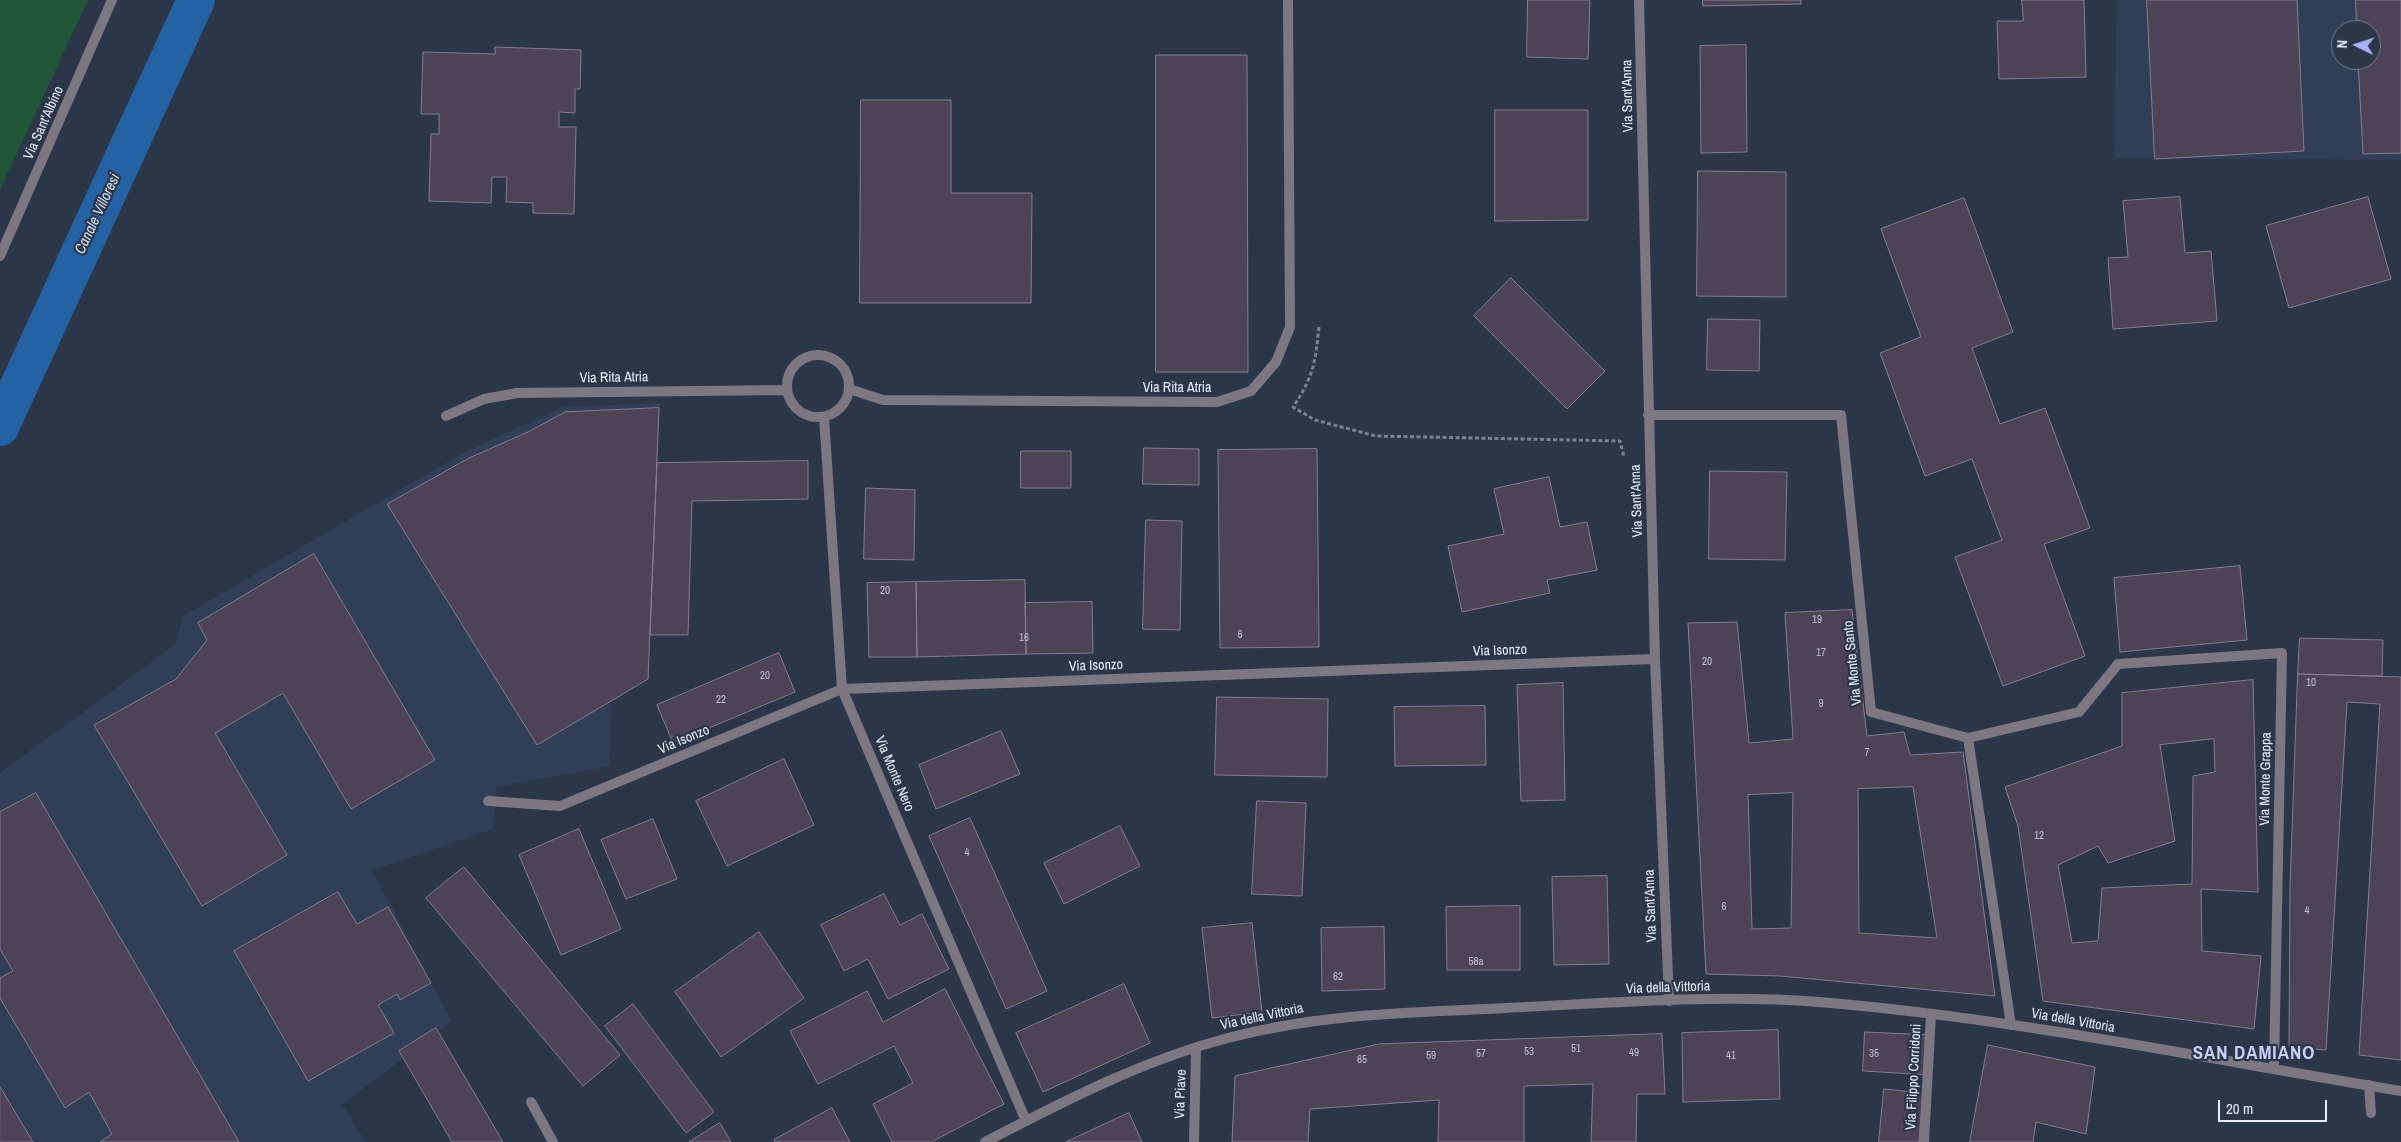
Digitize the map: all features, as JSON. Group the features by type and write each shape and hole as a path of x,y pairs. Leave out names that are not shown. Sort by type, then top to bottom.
{"street":[{"name":"Via Sant'Albino","path":"0,256 112,0"},
{"name":"Via Rita Atria","path":"849,389 883,400 1188,402 1217,402 1251,391 1276,362 1290,327 1288,0"},
{"name":"Via Sant'Anna","path":"1639,0 1655,659 1669,1001"},
{"path":"818,354 828,356 845,369 849,379 849,389 841,408 824,417 814,418 804,415 789,400 786,390 791,369 798,361 818,354"},
{"name":"Via Rita Atria","path":"446,416 484,399 517,393 786,390"},
{"name":"Via Monte Santo","path":"1648,415 1842,415 1872,712 1968,738"},
{"name":"Via Monte Nero","path":"824,417 842,689 1026,1121"},
{"name":"Via Monte Grappa","path":"1968,738 2079,712 2118,664 2282,653 2274,1069"},
{"name":"Via Isonzo","path":"488,802 560,806 842,689 1655,659"},
{"path":"1968,738 2011,1025"},
{"name":"Via della Vittoria","path":"985,1142 1116,1078 1196,1048 1262,1030 1310,1020 1378,1014 1669,1001 1732,999 1816,1002 1931,1014 2011,1025 2401,1091"},
{"name":"Via Filippo Corridoni","path":"1924,1142 1931,1014"},
{"name":"Via Piave","path":"1194,1142 1196,1048"},
{"path":"2370,1086 2371,1113"},
{"path":"530,1102 553,1142"}],"path":[{"path":"1319,327 1316,359 1308,385 1293,407 1315,420 1376,436 1620,441"}],"shaded area":[{"path":"2117,0 2401,0 2401,160 2114,158"},
{"path":"660,403 648,679 611,701 610,766 496,787 493,829 372,870 452,1021 342,1105 366,1142 0,1142 0,773 176,644 183,616 465,452 563,407"}],"green space":[{"path":"0,0 88,0 0,190"}],"building":[{"path":"1528,0 1590,0 1588,59 1527,57"},
{"path":"1703,0 1801,0 1801,4 1703,6"},
{"path":"2022,0 2084,0 2086,77 1999,79 1997,21 2023,21"},
{"path":"2147,0 2297,0 2304,151 2155,159"},
{"path":"2356,0 2401,0 2401,153 2363,154 2359,70 2381,70 2381,20 2357,20"},
{"path":"1746,45 1747,152 1701,153 1700,46"},
{"path":"495,47 581,50 580,89 575,89 575,113 559,112 559,127 576,127 574,214 533,213 533,203 506,202 507,177 492,177 491,203 429,201 431,134 439,134 439,114 421,114 423,52 495,54"},
{"path":"1156,55 1247,55 1248,372 1156,372"},
{"path":"861,100 951,100 951,193 1032,193 1031,303 860,303"},
{"path":"1495,110 1588,110 1588,220 1495,221"},
{"path":"1698,171 1786,172 1786,297 1697,296"},
{"path":"2180,197 2185,253 2211,251 2217,321 2113,329 2108,258 2128,257 2123,201"},
{"path":"2368,197 2391,279 2289,308 2266,226"},
{"path":"1964,198 2013,332 1972,348 2000,424 2045,408 2090,528 2044,544 2085,656 2003,686 1955,557 2002,540 1972,459 1925,476 1880,353 1921,337 1881,229"},
{"path":"1511,278 1605,371 1567,409 1474,316"},
{"path":"1708,319 1760,320 1759,371 1707,370"},
{"path":"659,408 648,679 537,745 387,504 469,458 528,432 565,412"},
{"path":"1144,448 1199,449 1199,485 1143,484"},
{"path":"1317,449 1319,647 1220,648 1218,450"},
{"path":"1021,451 1071,451 1071,488 1021,488"},
{"path":"808,461 808,499 692,501 688,635 650,635 657,463"},
{"path":"1710,471 1787,472 1785,560 1709,559"},
{"path":"1549,477 1560,527 1587,522 1597,570 1547,580 1550,593 1462,612 1448,546 1504,534 1494,489"},
{"path":"866,488 915,490 914,560 864,559"},
{"path":"1146,520 1182,521 1180,630 1143,629"},
{"path":"314,554 435,760 351,809 283,693 215,733 287,855 202,906 94,725 176,679 207,640 198,623"},
{"path":"2240,566 2247,640 2120,652 2114,578"},
{"path":"1025,580 1026,654 917,657 916,582"},
{"path":"916,582 917,657 869,657 867,583"},
{"path":"1092,602 1093,653 1026,654 1025,603"},
{"path":"1852,610 1867,736 1904,732 1910,755 1963,752 1995,996 1780,976 1706,974 1688,623 1737,622 1749,743 1793,739 1785,613","holes":["1913,787 1937,938 1859,933 1858,789","1793,793 1791,928 1752,929 1748,795"]},
{"path":"2300,638 2383,640 2382,676 2298,674"},
{"path":"779,653 795,692 673,743 657,705"},
{"path":"2298,674 2401,677 2401,1060 2359,1055 2380,704 2347,702 2326,1050 2289,1047 2290,887"},
{"path":"2253,680 2258,892 2201,889 2202,951 2261,956 2254,1029 2043,1001 2018,826 2005,787 2122,746 2122,693","holes":["2214,739 2215,772 2193,776 2192,884 2102,888 2098,941 2072,943 2058,865 2098,846 2108,863 2175,841 2160,745"]},
{"path":"1563,683 1565,800 1521,801 1517,685"},
{"path":"1217,697 1328,699 1327,777 1215,775"},
{"path":"1485,706 1486,765 1395,766 1394,707"},
{"path":"1001,731 1020,774 936,809 919,765"},
{"path":"784,759 814,825 727,866 696,801"},
{"path":"36,793 239,1142 100,1142 112,1134 89,1092 65,1108 0,998 0,978 13,971 0,949 0,812"},
{"path":"1257,801 1306,803 1302,896 1252,894"},
{"path":"970,818 1047,991 1006,1009 929,836"},
{"path":"653,819 677,879 626,899 601,840"},
{"path":"1120,826 1140,866 1064,904 1044,863"},
{"path":"579,829 621,929 561,955 519,855"},
{"path":"464,867 620,1055 583,1086 426,898"},
{"path":"1607,876 1609,964 1554,965 1552,877"},
{"path":"338,892 357,924 388,907 431,983 400,1000 397,994 378,1005 394,1033 308,1081 234,951"},
{"path":"884,894 900,925 922,914 949,969 888,999 868,959 844,971 821,925"},
{"path":"1520,906 1520,970 1447,970 1446,907"},
{"path":"1252,923 1262,1012 1212,1018 1202,928"},
{"path":"1384,927 1385,989 1322,991 1321,928"},
{"path":"759,932 804,998 721,1057 675,992"},
{"path":"1124,984 1150,1043 1043,1092 1016,1033"},
{"path":"945,989 1004,1104 931,1142 892,1142 873,1104 913,1083 894,1046 818,1084 790,1031 867,991 883,1022"},
{"path":"633,1004 714,1112 686,1133 605,1026"},
{"path":"436,1028 503,1142 452,1142 399,1051"},
{"path":"1778,1030 1780,1099 1683,1102 1682,1033"},
{"path":"1865,1032 1932,1035 1931,1075 1863,1071"},
{"path":"1662,1034 1665,1094 1637,1094 1636,1142 1591,1142 1593,1084 1524,1086 1524,1142 1438,1142 1439,1100 1310,1109 1308,1142 1232,1142 1235,1076 1379,1044"},
{"path":"1988,1045 2095,1067 2086,1134 2036,1122 2033,1142 1970,1142"},
{"path":"0,1087 33,1142 0,1142"},
{"path":"1884,1089 1923,1093 1919,1142 1879,1142"},
{"path":"832,1108 850,1142 775,1142 774,1140"},
{"path":"1129,1113 1142,1142 1066,1142"},
{"path":"720,1123 731,1142 689,1142"}],"waterway":[{"name":"Canale Villoresi","path":"0,427 196,0"}],"district":[{"name":"SAN DAMIANO","path":"2254,1054"}]}
